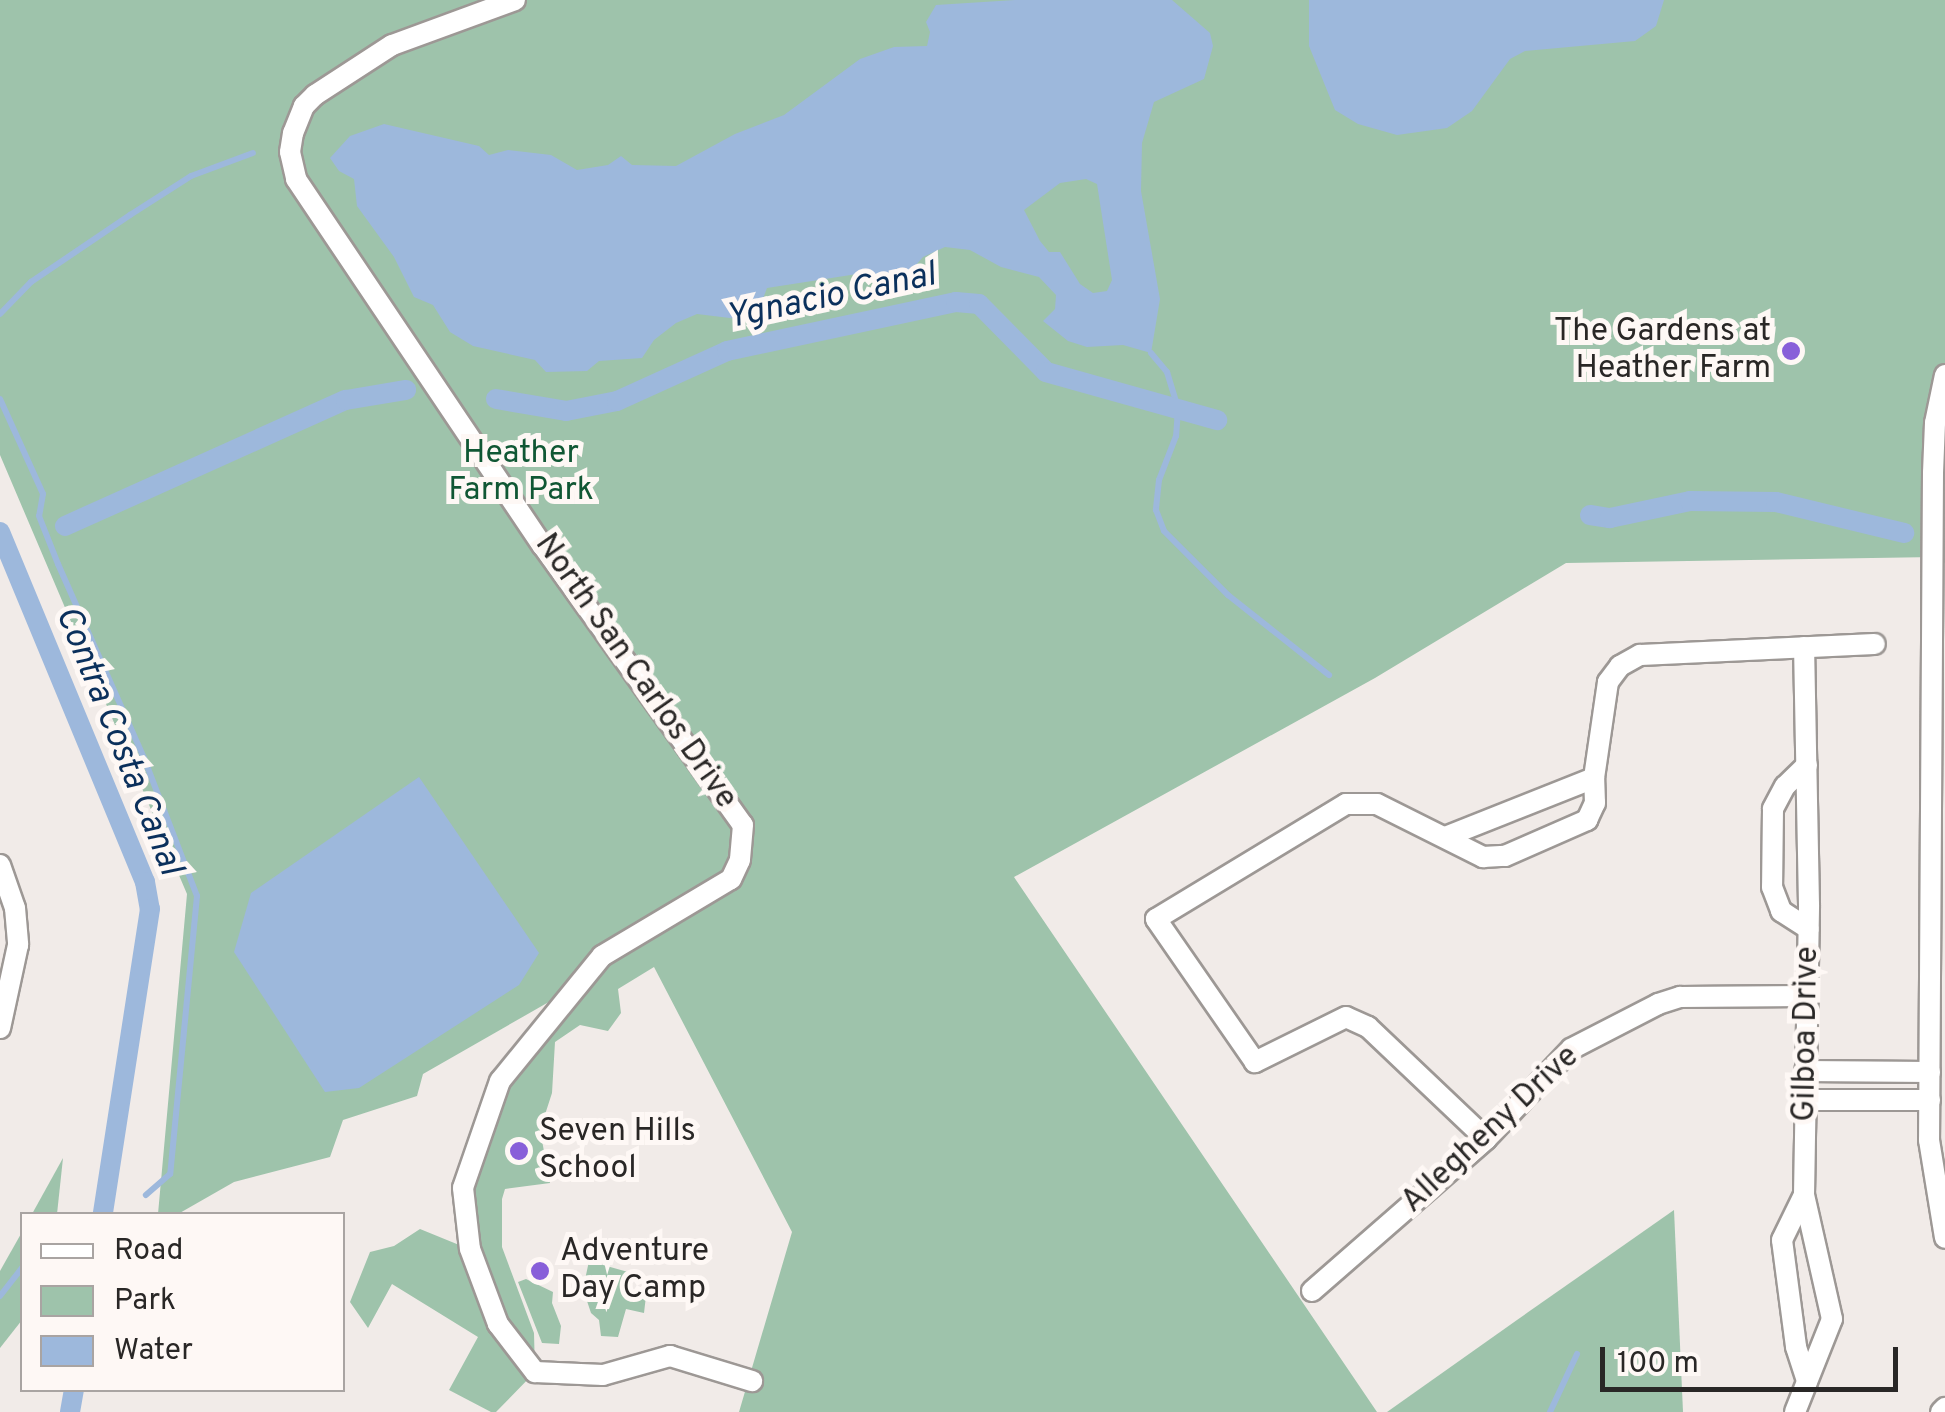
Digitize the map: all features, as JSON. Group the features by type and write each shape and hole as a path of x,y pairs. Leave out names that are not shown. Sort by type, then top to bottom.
{"street":[{"name":"North San Carlos Drive","path":"516,0 392,45 344,73 304,106 290,152 296,179 336,244 743,825 740,860 731,879 602,956 500,1081 463,1188 470,1249 498,1324 534,1372 603,1375 670,1356 752,1380"},
{"path":"1945,375 1934,448 1940,646 1939,848 1935,1061 1930,1100 1933,1178 1945,1238"},
{"path":"1482,1144 1368,1026 1346,1017 1255,1062 1156,919 1346,804 1377,804 1474,854 1505,856 1587,820 1595,803 1594,778 1608,682 1630,660 1875,644"},
{"name":"Gilboa Drive","path":"1795,1412 1832,1320 1804,1195 1808,929 1804,646"},
{"path":"1807,765 1785,786 1773,809 1772,887 1781,911 1808,929"},
{"path":"1445,838 1594,778"},
{"path":"0,865 15,908 18,945 0,1028"},
{"name":"Allegheny Drive","path":"1312,1291 1482,1144 1571,1049 1658,1004 1696,994 1806,996"},
{"path":"1806,1071 1935,1061"},
{"path":"1805,1100 1930,1100"},
{"path":"1804,1195 1782,1240 1796,1348 1808,1382"}],"green space":[{"name":"Heather Farm Park","path":"0,0 1945,0 1945,563 1935,557 1566,563 1375,678 1014,877 1377,1412 739,1412 792,1232 654,967 618,989 621,1013 608,1031 580,1025 555,1042 552,1093 540,1130 550,1183 505,1189 502,1199 502,1247 534,1333 535,1372 496,1412 449,1390 478,1337 392,1284 368,1328 350,1302 370,1252 394,1246 420,1229 469,1249 463,1188 500,1081 554,999 423,1074 417,1096 343,1120 330,1157 234,1182 182,1212 158,1212 187,894 0,455"},
{"path":"63,1158 57,1212 33,1212"},
{"path":"1674,1210 1683,1412 1387,1412 1517,1320"},
{"path":"20,1236 20,1323 0,1348 0,1271"},
{"path":"589,1261 635,1274 630,1291 646,1296 644,1313 626,1309 618,1337 601,1336 599,1320 591,1313 583,1289"},
{"path":"526,1279 553,1292 552,1303 561,1326 559,1344 542,1343 518,1282"}],"water":[{"path":"1015,0 1172,0 1210,33 1213,46 1204,79 1154,102 1142,143 1141,191 1160,299 1151,353 1123,345 1087,347 1068,341 1043,321 1055,309 1056,295 1039,277 1001,267 970,250 945,247 923,257 908,274 885,287 870,272 767,288 759,309 738,319 697,314 676,323 654,340 642,358 599,361 587,371 546,372 535,360 473,346 450,332 433,305 414,297 394,257 357,206 354,179 339,171 330,158 350,136 384,124 479,146 489,155 508,150 551,155 577,170 608,165 621,156 632,165 676,166 735,134 784,115 860,59 894,47 927,46 930,32 926,22 936,5","holes":["1086,179 1097,184 1112,280 1107,291 1093,293 1080,284 1060,252 1049,252 1024,210 1060,183"]},
{"path":"1309,0 1664,0 1656,26 1635,41 1525,51 1510,59 1472,111 1447,128 1397,135 1358,124 1335,110 1309,46"},
{"path":"419,777 539,953 519,985 359,1088 325,1092 234,952 251,893"}],"waterway":[{"path":"0,314 31,282 191,176 253,153"},
{"name":"Ygnacio Canal","path":"496,399 566,411 617,401 727,351 956,302 979,304 1046,372 1217,420"},
{"path":"1151,353 1167,372 1178,409 1176,436 1159,480 1156,510 1164,531 1228,595 1329,675"},
{"name":"Ygnacio Canal","path":"65,526 346,400 406,390"},
{"path":"0,399 43,494 39,516 58,564 144,758 197,896 170,1174 146,1195"},
{"name":"Ygnacio Canal","path":"1590,515 1610,518 1690,501 1776,502 1904,533"},
{"name":"Contra Costa Canal","path":"0,532 145,882 150,909 103,1212"},
{"path":"0,1296 20,1271"},
{"path":"1550,1412 1577,1354"},
{"name":"Contra Costa Canal","path":"70,1412 74,1392"}],"place":[{"name":"The Gardens at Heather Farm","path":"1791,351"},
{"name":"Seven Hills School","path":"519,1151"},
{"name":"Adventure Day Camp","path":"540,1271"}]}
